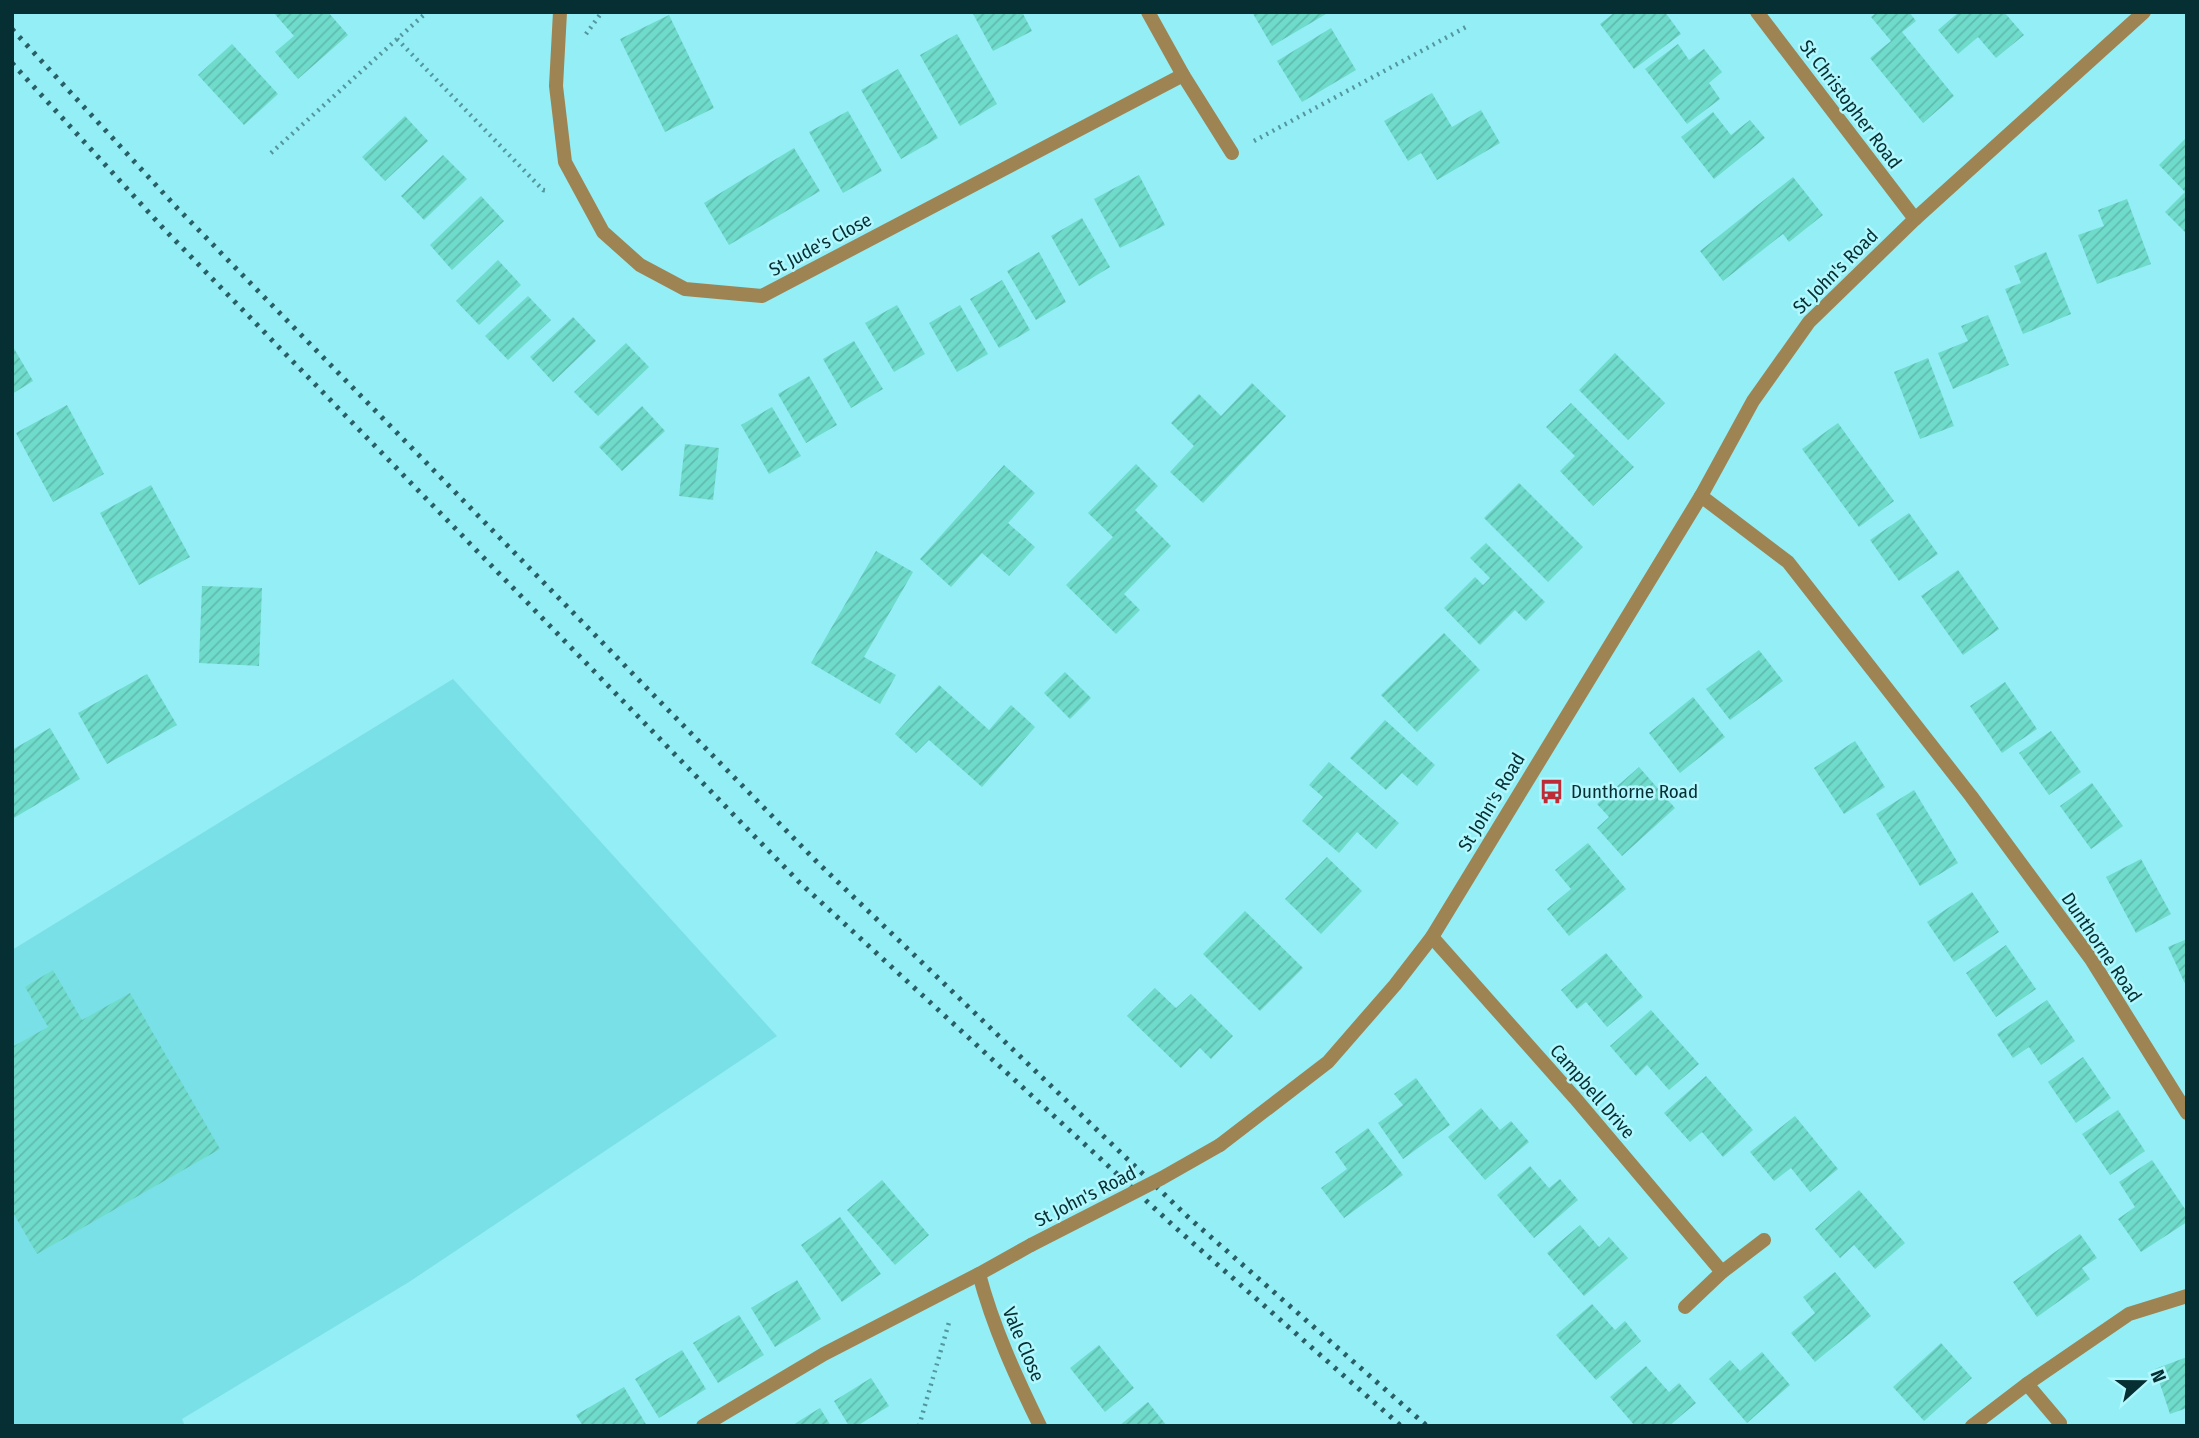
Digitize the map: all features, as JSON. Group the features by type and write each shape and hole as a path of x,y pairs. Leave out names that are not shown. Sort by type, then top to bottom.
{"street":[{"name":"St Jude's Close","path":"561,12 556,86 565,162 603,232 640,265 685,289 762,296 1183,75"},
{"path":"1148,12 1183,75 1233,153"},
{"name":"St Christopher Road","path":"1757,12 1915,219"},
{"name":"St John's Road","path":"704,1426 824,1354 1162,1178 1220,1145 1328,1062 1395,985 1432,937 1701,496 1753,401 1809,322 1915,219 2144,12"},
{"name":"Dunthorne Road","path":"1701,496 1788,562 1971,796 2091,960 2187,1113"},
{"name":"Campbell Drive","path":"1432,937 1575,1098 1722,1272"},
{"path":"1685,1307 1722,1272 1764,1240"},
{"name":"Vale Close","path":"979,1274 986,1303 1040,1426"},
{"path":"1972,1426 2027,1384 2129,1314 2187,1296"},
{"path":"2027,1384 2060,1423"}],"path":[{"path":"271,153 427,12"},
{"path":"1233,153 1466,27"},
{"path":"397,39 543,190 586,202"},
{"path":"919,1426 948,1329 954,1286"}],"shaded area":[{"path":"453,679 777,1036 409,1282 182,1419 185,1426 12,1426 12,950"}],"building":[{"path":"273,12 328,12 348,35 298,79 275,52 294,36"},
{"path":"972,12 1022,12 1032,31 993,51"},
{"path":"1252,12 1325,12 1326,14 1272,46"},
{"path":"1615,12 1665,12 1681,34 1634,69 1600,24"},
{"path":"1877,12 1909,12 1916,21 1902,32 1954,96 1923,123 1870,58 1891,41 1871,17"},
{"path":"1959,12 2004,12 2024,35 1996,58 1978,37 1958,54 1938,30"},
{"path":"669,15 714,108 665,132 620,39"},
{"path":"1331,28 1356,70 1302,102 1277,61"},
{"path":"957,34 997,104 960,126 920,55"},
{"path":"232,44 278,94 244,125 198,75"},
{"path":"1678,44 1689,60 1704,49 1722,72 1709,83 1720,99 1687,124 1645,69"},
{"path":"898,69 938,138 901,159 861,90"},
{"path":"1432,93 1452,127 1481,110 1500,143 1437,180 1421,153 1408,161 1384,121"},
{"path":"848,111 882,171 843,193 809,132"},
{"path":"1713,112 1731,135 1750,120 1765,138 1714,179 1681,137"},
{"path":"405,116 428,141 385,181 362,157"},
{"path":"2187,137 2187,234 2165,212 2185,192 2159,165"},
{"path":"794,148 820,191 729,245 704,203"},
{"path":"443,155 467,179 424,220 401,196"},
{"path":"1139,175 1165,225 1120,248 1094,199"},
{"path":"1793,177 1823,215 1789,242 1783,234 1723,281 1700,251"},
{"path":"481,196 504,221 452,270 430,245"},
{"path":"2127,199 2151,264 2097,284 2078,235 2104,226 2098,210"},
{"path":"1082,218 1110,267 1079,286 1051,236"},
{"path":"1039,252 1066,302 1036,320 1007,271"},
{"path":"2046,252 2071,314 2023,334 2005,289 2021,283 2014,266"},
{"path":"498,260 521,285 479,325 456,301"},
{"path":"1002,280 1030,330 999,348 970,299"},
{"path":"528,296 551,320 508,360 485,336"},
{"path":"897,305 925,354 894,372 865,323"},
{"path":"960,305 988,354 957,372 929,323"},
{"path":"1988,315 2009,365 1953,389 1938,353 1968,341 1961,326"},
{"path":"573,317 596,341 553,382 530,357"},
{"path":"854,341 883,389 851,408 823,359"},
{"path":"626,343 649,367 598,416 574,392"},
{"path":"12,345 33,381 12,394"},
{"path":"1615,353 1665,403 1628,440 1579,390"},
{"path":"1928,358 1954,426 1920,439 1894,372"},
{"path":"809,376 837,425 806,443 778,394"},
{"path":"1252,383 1286,416 1203,503 1170,472 1194,446 1171,423 1199,394 1221,416"},
{"path":"1571,403 1634,467 1593,506 1560,471 1575,456 1546,427"},
{"path":"67,405 104,474 53,502 16,433"},
{"path":"642,406 665,431 622,471 599,447"},
{"path":"772,407 801,456 769,474 741,425"},
{"path":"1838,423 1894,501 1859,527 1802,449"},
{"path":"685,444 719,448 713,500 679,496"},
{"path":"1136,464 1158,486 1135,510 1171,546 1124,594 1140,610 1116,634 1066,585 1113,537 1088,513"},
{"path":"1004,465 1035,493 1008,523 1035,547 1009,576 982,553 951,587 920,559"},
{"path":"1519,483 1583,547 1548,582 1484,518"},
{"path":"151,485 190,557 139,585 100,513"},
{"path":"1909,513 1938,554 1899,581 1870,540"},
{"path":"1486,543 1545,602 1526,621 1515,610 1480,645 1444,608 1475,577 1483,585 1490,578 1470,558"},
{"path":"876,551 913,572 864,657 896,675 880,704 811,663"},
{"path":"1958,570 1999,629 1963,655 1921,596"},
{"path":"202,586 262,588 259,666 199,663"},
{"path":"1444,633 1480,670 1417,732 1381,695"},
{"path":"1759,650 1783,681 1730,720 1706,689"},
{"path":"1065,672 1091,698 1070,719 1044,693"},
{"path":"147,674 177,725 107,764 78,713"},
{"path":"2005,682 2037,729 2002,753 1970,706"},
{"path":"939,685 989,730 1011,705 1035,727 982,787 929,740 916,753 895,734"},
{"path":"1693,697 1725,737 1680,773 1649,733"},
{"path":"1385,720 1435,765 1417,786 1402,773 1386,790 1350,758"},
{"path":"50,728 80,779 12,819 12,750"},
{"path":"2051,731 2081,772 2049,795 2019,753"},
{"path":"1855,741 1885,787 1844,814 1814,768"},
{"path":"1329,762 1399,823 1376,849 1357,832 1339,853 1302,821 1323,797 1309,785"},
{"path":"1639,767 1675,808 1622,856 1597,828 1609,817 1597,804"},
{"path":"2092,783 2123,826 2091,849 2060,806"},
{"path":"1914,790 1958,863 1920,886 1876,814"},
{"path":"1588,843 1626,889 1569,936 1547,909 1571,889 1555,870"},
{"path":"1327,857 1362,891 1321,934 1285,899"},
{"path":"2141,859 2171,914 2136,933 2106,877"},
{"path":"1972,892 1999,932 1954,962 1927,922"},
{"path":"1245,911 1303,968 1260,1011 1203,954"},
{"path":"2187,939 2187,988 2168,947"},
{"path":"2006,945 2036,989 1996,1017 1966,973"},
{"path":"1606,953 1643,997 1607,1027 1586,1002 1577,1009 1561,990"},
{"path":"53,970 82,1020 130,993 220,1149 37,1254 12,1211 12,1047 48,1027 25,987"},
{"path":"1155,988 1176,1008 1191,994 1233,1036 1211,1059 1200,1048 1181,1068 1127,1016"},
{"path":"2047,1000 2075,1041 2041,1065 2029,1047 2013,1058 1997,1034"},
{"path":"1651,1010 1699,1064 1669,1090 1647,1065 1636,1076 1610,1046"},
{"path":"2083,1057 2111,1098 2076,1123 2048,1082"},
{"path":"1706,1076 1753,1130 1723,1157 1702,1132 1690,1142 1664,1113"},
{"path":"1416,1078 1450,1125 1403,1159 1378,1123 1403,1105 1394,1094"},
{"path":"1481,1108 1500,1130 1511,1121 1529,1142 1485,1180 1448,1137"},
{"path":"2118,1110 2145,1151 2110,1175 2082,1134"},
{"path":"1795,1116 1838,1169 1810,1192 1791,1168 1774,1181 1750,1152"},
{"path":"1368,1128 1403,1175 1344,1218 1321,1188 1347,1169 1335,1152"},
{"path":"2152,1160 2187,1212 2187,1222 2141,1252 2118,1219 2135,1207 2119,1182"},
{"path":"1530,1166 1549,1188 1560,1179 1578,1200 1534,1238 1497,1195"},
{"path":"882,1180 929,1235 895,1265 847,1210"},
{"path":"1859,1190 1905,1243 1875,1269 1854,1245 1840,1258 1815,1229"},
{"path":"840,1217 881,1274 842,1302 801,1245"},
{"path":"1580,1225 1599,1247 1609,1237 1628,1258 1584,1296 1547,1253"},
{"path":"2080,1234 2097,1258 2082,1268 2090,1279 2037,1317 2013,1282"},
{"path":"1835,1272 1871,1316 1815,1362 1791,1333 1815,1313 1803,1297"},
{"path":"797,1280 821,1319 775,1347 751,1308"},
{"path":"1592,1304 1615,1330 1625,1321 1641,1341 1596,1380 1556,1335"},
{"path":"739,1315 764,1355 718,1383 693,1343"},
{"path":"1941,1343 1972,1378 1924,1421 1893,1387"},
{"path":"1099,1345 1134,1388 1105,1412 1070,1368"},
{"path":"682,1350 706,1389 659,1418 635,1379"},
{"path":"1762,1352 1790,1385 1747,1423 1709,1379 1730,1360 1740,1371"},
{"path":"2187,1357 2187,1408 2170,1414 2155,1369"},
{"path":"1646,1366 1669,1392 1679,1383 1696,1403 1669,1426 1635,1426 1610,1397"},
{"path":"871,1378 889,1406 857,1426 849,1426 834,1401"},
{"path":"624,1387 647,1426 583,1426 576,1415"},
{"path":"1148,1402 1167,1426 1119,1426"},
{"path":"820,1408 831,1426 792,1426 799,1421"}],"railway":[{"path":"12,29 178,209 818,863 1188,1217 1427,1426"},
{"path":"12,63 164,229 799,882 1177,1229 1401,1426"}],"place":[{"name":"Dunthorne Road","path":"1551,791"}]}
